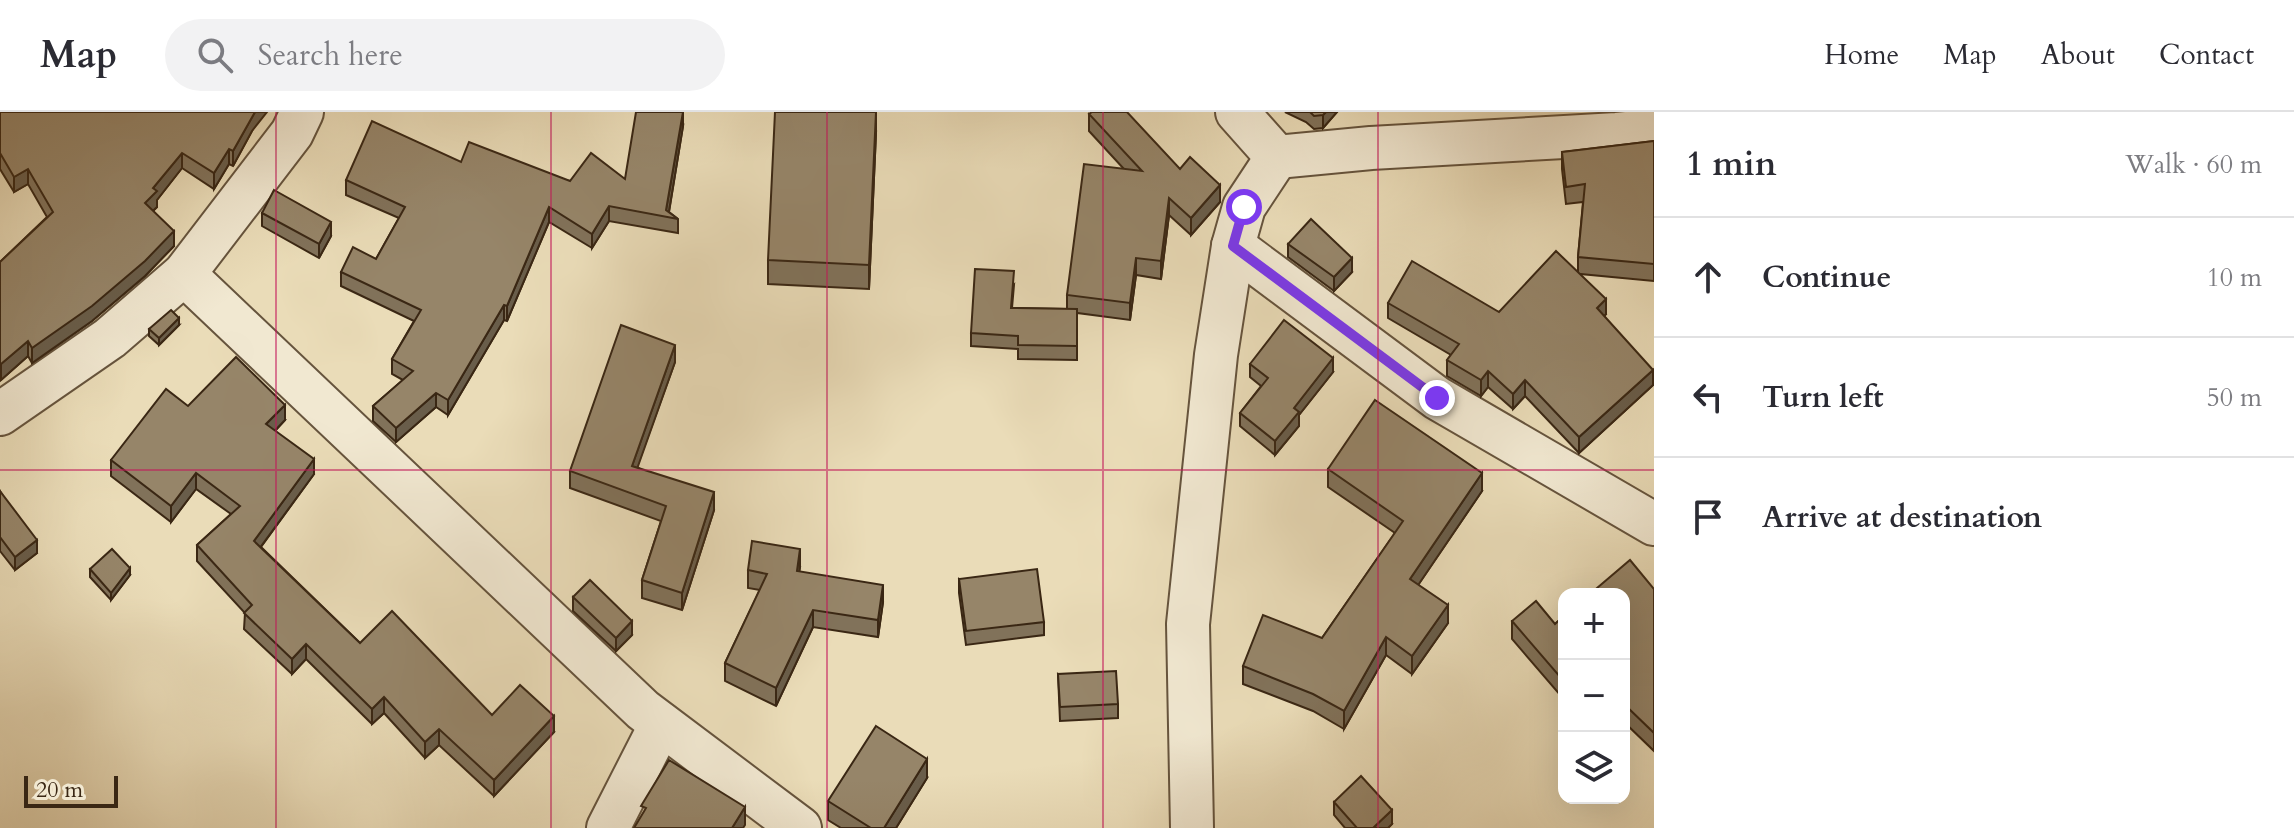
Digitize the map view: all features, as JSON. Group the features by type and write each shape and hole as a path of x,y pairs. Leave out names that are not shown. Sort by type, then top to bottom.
{"street":[{"path":"0,414 110,338 184,274 292,133 302,112"},
{"path":"1237,112 1277,157"},
{"path":"1277,157 1654,130"},
{"path":"1192,828 1188,624 1216,355 1233,246 1244,207 1277,157"},
{"path":"1233,246 1437,398 1654,524"},
{"path":"184,274 643,710 800,828"},
{"path":"608,828 661,724"}],"building":[{"path":"0,112 255,112 233,151 229,149 214,173 182,153 153,188 157,191 145,203 174,231 145,261 92,306 32,348 28,341 1,364 0,262 53,212 28,169 14,177 0,153"},
{"path":"636,112 683,112 666,210 678,219 609,206 592,234 549,207 507,306 504,305 448,400 436,393 396,428 373,406 413,371 392,359 421,310 341,272 353,247 376,259 405,207 346,180 372,121 461,162 469,142 570,181 591,153 625,179"},
{"path":"775,112 876,112 869,265 768,260"},
{"path":"1127,112 1180,169 1190,157 1220,185 1191,218 1169,198 1161,261 1136,258 1130,303 1067,295 1084,164 1142,171 1089,114"},
{"path":"1310,112 1326,112 1314,116"},
{"path":"1654,141 1654,264 1578,257 1585,184 1566,187 1562,152"},
{"path":"274,190 331,222 319,244 262,213"},
{"path":"1311,219 1352,258 1334,277 1288,244"},
{"path":"1556,251 1606,299 1597,308 1653,370 1579,437 1525,380 1513,394 1488,371 1481,380 1447,360 1459,344 1388,303 1412,261 1499,312"},
{"path":"975,269 1014,271 1011,308 1077,309 1077,346 1018,345 1018,336 971,333"},
{"path":"171,310 179,318 159,338 149,329"},
{"path":"1284,320 1333,358 1294,408 1299,412 1275,441 1240,413 1268,378 1250,364"},
{"path":"621,325 675,345 632,466 714,492 682,593 642,580 666,506 570,471"},
{"path":"236,357 285,405 266,424 314,459 254,541 360,643 392,611 492,715 520,685 554,716 494,780 439,729 425,742 384,697 372,709 306,644 292,659 244,613 252,605 197,545 240,506 196,473 171,506 111,460 166,389 188,406"},
{"path":"1375,400 1482,473 1410,579 1448,605 1412,656 1386,637 1344,711 1313,694 1243,666 1263,615 1322,638 1403,521 1328,469"},
{"path":"0,491 37,540 15,557 0,537"},
{"path":"752,541 800,549 797,571 883,585 878,620 813,610 776,688 725,663 767,574 748,570"},
{"path":"112,549 130,568 111,593 90,569"},
{"path":"1630,560 1654,589 1654,733 1630,710 1630,588 1597,588"},
{"path":"1037,569 1044,622 966,631 959,579"},
{"path":"590,580 632,621 616,638 573,597"},
{"path":"1536,601 1555,624 1558,621 1558,675 1512,621"},
{"path":"1116,671 1118,704 1060,707 1058,674"},
{"path":"876,726 927,759 884,828 871,828 828,801"},
{"path":"669,760 745,807 732,828 634,828 646,808 641,806"},
{"path":"1361,776 1392,810 1373,828 1357,828 1334,802"}],"route":[{"path":"1244,207 1233,246 1437,398"}]}
